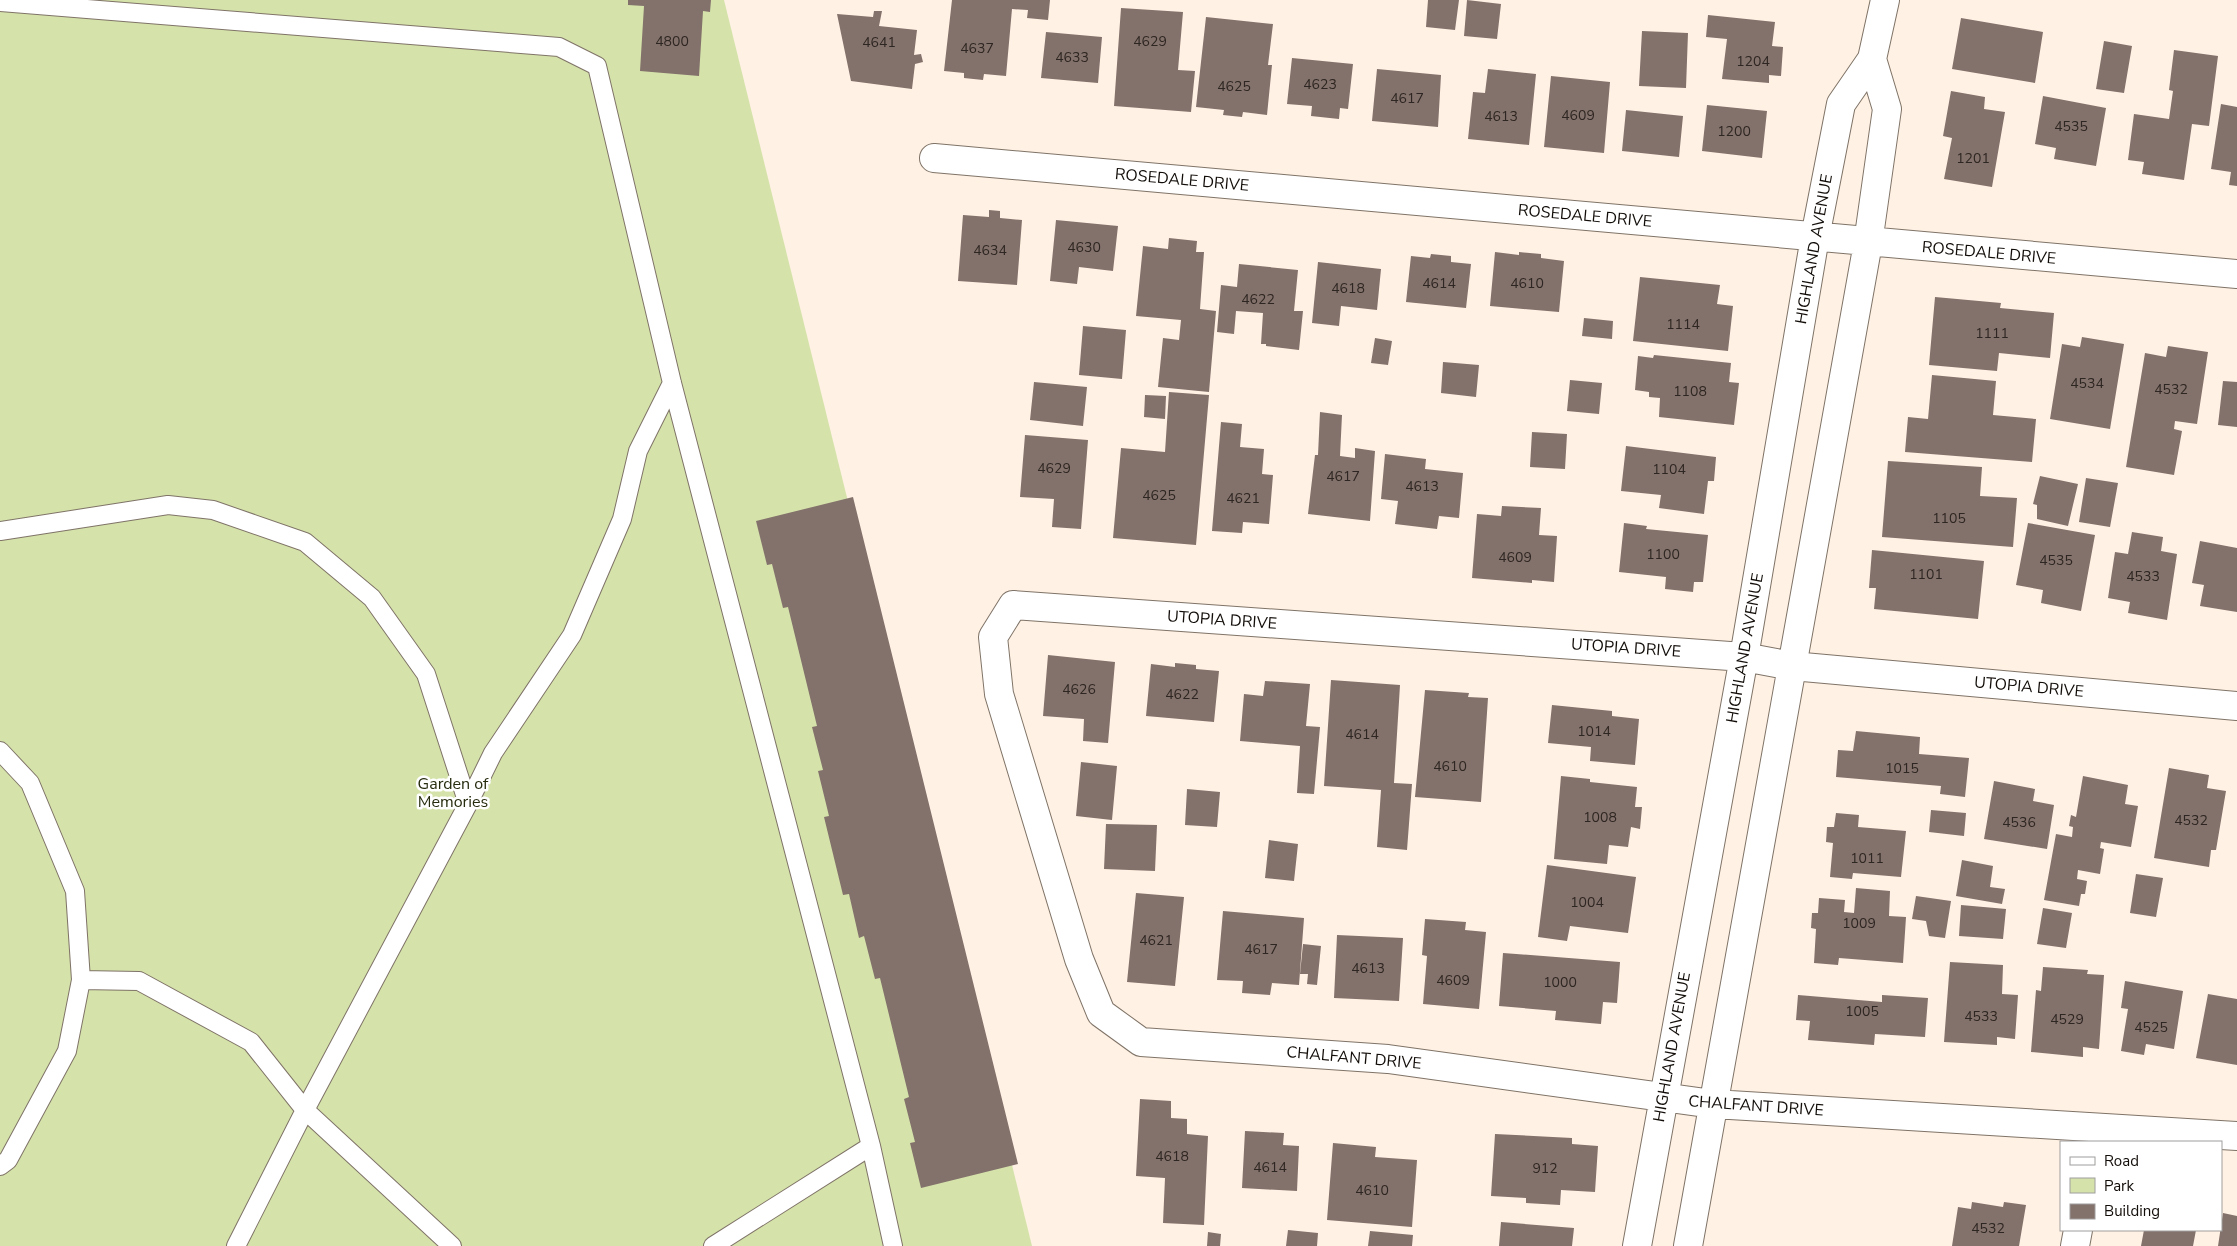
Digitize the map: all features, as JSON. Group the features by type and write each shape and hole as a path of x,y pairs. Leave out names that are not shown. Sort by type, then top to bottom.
{"street":[{"name":"HIGHLAND AVENUE","path":"1637,1246 1744,657 1815,237 1841,104 1872,59 1885,0"},
{"name":"HIGHLAND AVENUE","path":"1688,1246 1868,243 1887,109 1872,59"},
{"name":"ROSEDALE DRIVE","path":"934,158 1868,243 2237,274"},
{"name":"UTOPIA DRIVE","path":"1013,605 1744,657 1792,666 2237,706"},
{"name":"CHALFANT DRIVE","path":"1013,605 993,637 999,694 1079,959 1101,1013 1141,1042 1388,1059 1712,1104 2094,1135 2237,1136"},
{"path":"2075,1246 2078,1231"}],"lane":[{"path":"0,2 559,47 597,66 672,383 872,1146 894,1246"},
{"path":"236,1246 305,1110 468,804 493,753 572,635 622,520 638,450 672,383"},
{"path":"0,531 168,505 213,510 305,542 372,598 426,674 468,804"},
{"path":"0,751 30,783 75,891 81,980 67,1051 8,1160 0,1166"},
{"path":"81,980 138,981 251,1042 305,1110 452,1246"},
{"path":"713,1246 872,1146"}],"green space":[{"name":"Garden of Memories","path":"0,0 724,0 1032,1246 0,1246"}],"building":[{"path":"628,0 711,0 710,12 703,11 699,76 640,71 644,6 628,5"},
{"path":"952,0 1050,0 1048,20 1027,18 1028,10 1012,9 1006,76 984,74 983,80 964,78 964,73 944,71"},
{"path":"1428,0 1459,0 1455,30 1426,27"},
{"path":"1467,0 1501,4 1497,39 1464,36"},
{"path":"1121,8 1183,12 1178,70 1195,71 1191,112 1114,106"},
{"path":"874,11 882,11 879,26 917,30 914,55 921,54 923,62 915,64 912,89 851,81 837,14 873,17"},
{"path":"1708,15 1775,22 1772,46 1783,47 1781,76 1769,75 1769,83 1722,79 1727,39 1706,37"},
{"path":"1206,17 1273,24 1268,65 1272,65 1267,115 1243,112 1242,117 1223,115 1224,110 1196,107"},
{"path":"1961,18 2043,32 2035,83 1952,69"},
{"path":"1642,31 1688,33 1686,88 1639,86"},
{"path":"1046,32 1102,37 1098,83 1041,78"},
{"path":"2104,41 2132,46 2124,93 2096,89"},
{"path":"2174,50 2218,56 2209,126 2192,124 2184,180 2142,174 2144,162 2128,160 2134,114 2169,119 2173,91 2169,90"},
{"path":"1292,58 1353,64 1348,109 1340,108 1339,119 1311,116 1312,106 1287,104"},
{"path":"1377,69 1441,75 1438,127 1372,121"},
{"path":"1488,69 1536,74 1529,145 1468,139 1473,92 1485,93"},
{"path":"1551,76 1610,82 1604,153 1544,147"},
{"path":"1951,91 1985,97 1984,109 2005,112 1992,187 1944,179 1952,138 1943,136"},
{"path":"2043,96 2106,108 2096,166 2054,159 2056,148 2035,144"},
{"path":"2221,104 2237,107 2237,186 2229,185 2231,172 2211,169"},
{"path":"1707,105 1767,111 1762,158 1702,151"},
{"path":"1626,110 1683,116 1679,157 1622,151"},
{"path":"989,210 1000,211 1000,218 1022,220 1017,285 958,281 963,215 989,217"},
{"path":"1056,220 1118,226 1113,271 1079,267 1077,284 1050,281"},
{"path":"1169,238 1197,241 1196,252 1204,252 1200,309 1216,311 1209,392 1158,387 1163,338 1179,340 1181,320 1136,316 1143,246 1168,249"},
{"path":"1495,252 1519,255 1519,252 1541,254 1541,258 1564,261 1559,312 1490,306"},
{"path":"1431,254 1451,256 1451,262 1471,264 1466,308 1406,302 1411,256 1430,258"},
{"path":"1318,262 1381,269 1377,310 1341,306 1339,326 1312,323"},
{"path":"1239,264 1298,270 1294,311 1303,311 1299,350 1261,344 1263,313 1236,311 1234,334 1217,332 1221,285 1237,287"},
{"path":"1640,277 1720,285 1717,304 1733,306 1728,351 1633,341"},
{"path":"1935,297 2001,303 2000,308 2054,313 2050,358 1999,353 1997,371 1929,365"},
{"path":"1584,318 1613,321 1612,339 1582,336"},
{"path":"1083,326 1126,330 1122,379 1079,375"},
{"path":"2082,337 2124,344 2110,429 2050,419 2062,344 2080,347"},
{"path":"1375,338 1392,341 1388,365 1371,363"},
{"path":"2168,346 2208,352 2197,424 2175,421 2174,429 2182,431 2174,475 2126,467 2145,353 2166,357"},
{"path":"1654,355 1731,363 1729,382 1739,383 1734,425 1659,417 1660,398 1649,397 1649,392 1635,390 1638,356 1653,358"},
{"path":"1443,362 1479,365 1476,397 1441,393"},
{"path":"1932,375 1996,381 1993,415 2036,419 2032,462 1905,452 1908,417 1928,419"},
{"path":"1570,380 1602,383 1599,414 1567,411"},
{"path":"2223,381 2237,382 2237,427 2218,425"},
{"path":"1034,382 1087,387 1083,426 1030,420"},
{"path":"1169,392 1209,395 1196,545 1113,538 1121,448 1165,452"},
{"path":"1145,395 1166,396 1165,419 1144,417"},
{"path":"1320,412 1342,415 1340,456 1355,458 1355,448 1375,451 1370,521 1308,514 1315,455 1318,455"},
{"path":"1221,422 1242,424 1240,447 1264,449 1262,474 1273,475 1269,524 1243,522 1242,533 1212,531"},
{"path":"1532,432 1567,434 1565,469 1530,467"},
{"path":"1025,435 1088,440 1081,529 1052,527 1054,499 1020,497"},
{"path":"1626,446 1716,457 1714,481 1708,481 1704,514 1659,508 1661,495 1621,491"},
{"path":"1385,454 1426,459 1425,469 1463,473 1459,518 1439,516 1437,529 1395,524 1398,501 1381,499"},
{"path":"1888,461 1982,467 1980,496 2017,498 2013,547 1882,537"},
{"path":"2040,476 2078,484 2068,526 2037,519 2037,505 2033,504"},
{"path":"2086,478 2118,483 2110,527 2079,522"},
{"path":"853,497 1018,1164 921,1188 910,1143 915,1142 904,1099 909,1097 880,978 875,979 864,936 859,938 849,894 843,895 824,817 829,816 818,771 823,770 812,727 817,726 788,607 783,608 772,564 767,565 756,521"},
{"path":"1502,506 1541,508 1539,535 1557,536 1554,582 1532,580 1532,583 1472,578 1477,514 1501,516"},
{"path":"1624,523 1647,526 1646,529 1708,535 1703,582 1694,582 1693,592 1665,589 1666,577 1619,572"},
{"path":"2028,523 2095,535 2081,611 2041,603 2043,590 2016,585"},
{"path":"2132,532 2163,537 2161,551 2177,554 2167,620 2128,613 2130,602 2108,598 2115,552 2128,554"},
{"path":"2200,541 2237,548 2237,612 2200,606 2204,585 2192,583"},
{"path":"1872,550 1984,561 1978,619 1874,609 1876,588 1869,588"},
{"path":"1048,655 1115,662 1108,743 1083,741 1084,719 1043,716"},
{"path":"1175,663 1196,665 1196,669 1219,671 1214,722 1146,716 1151,664 1175,667"},
{"path":"1331,680 1400,685 1394,783 1412,784 1407,850 1377,847 1381,790 1324,786"},
{"path":"1265,681 1310,684 1306,726 1320,727 1314,794 1297,793 1300,746 1240,741 1244,694 1263,696"},
{"path":"1425,690 1469,693 1468,697 1488,698 1481,802 1415,797"},
{"path":"1552,705 1612,711 1612,716 1639,719 1635,765 1590,761 1591,747 1548,743"},
{"path":"1856,731 1920,737 1919,754 1969,758 1965,797 1940,794 1941,786 1836,777 1838,750 1853,751"},
{"path":"1081,762 1117,766 1112,820 1076,816"},
{"path":"2169,768 2209,775 2207,788 2226,791 2216,850 2211,850 2209,867 2154,858"},
{"path":"1561,776 1590,779 1590,782 1637,787 1635,807 1642,807 1640,829 1631,827 1628,847 1609,845 1607,864 1554,859"},
{"path":"2083,776 2128,785 2125,804 2138,806 2131,847 2101,842 2100,848 2104,849 2100,874 2078,870 2077,879 2087,881 2085,894 2081,894 2079,906 2044,900 2056,834 2072,837 2073,827 2069,826 2071,815 2076,817"},
{"path":"1994,781 2035,789 2033,801 2054,805 2047,849 1984,839"},
{"path":"1187,789 1220,792 1217,827 1185,825"},
{"path":"1931,810 1966,813 1964,836 1929,832"},
{"path":"1836,813 1859,815 1858,827 1906,831 1901,877 1853,873 1852,879 1830,877 1833,843 1826,842 1827,827 1834,827"},
{"path":"1106,824 1157,825 1155,871 1104,869"},
{"path":"1269,840 1298,844 1294,881 1265,878"},
{"path":"1962,860 1993,866 1990,887 2005,889 2002,904 1956,896"},
{"path":"1547,865 1636,877 1628,933 1570,926 1567,941 1538,937"},
{"path":"2136,874 2163,878 2156,917 2130,913"},
{"path":"1856,888 1890,891 1889,916 1906,917 1903,963 1839,958 1838,965 1814,963 1816,929 1811,928 1812,913 1818,913 1819,898 1845,900 1844,912 1854,913"},
{"path":"1136,893 1184,897 1175,986 1127,982"},
{"path":"1916,896 1951,901 1945,938 1929,936 1926,921 1912,919"},
{"path":"1961,905 2006,909 2003,939 1959,936"},
{"path":"2043,908 2072,913 2066,948 2037,944"},
{"path":"1223,911 1304,918 1299,985 1272,983 1270,995 1242,993 1243,981 1217,980"},
{"path":"1425,919 1466,922 1465,930 1486,932 1479,1009 1423,1004 1427,956 1422,955"},
{"path":"1337,935 1403,938 1399,1001 1334,998"},
{"path":"1303,944 1321,946 1317,985 1307,984 1308,974 1300,974"},
{"path":"1503,953 1620,962 1617,1003 1603,1002 1601,1024 1555,1020 1556,1011 1499,1006"},
{"path":"1950,962 2003,965 2002,994 2018,995 2015,1039 1997,1037 1997,1045 1944,1042"},
{"path":"2043,967 2088,970 2087,974 2104,975 2099,1049 2083,1047 2083,1057 2031,1052 2036,990 2041,991"},
{"path":"2125,981 2183,991 2174,1049 2146,1044 2144,1055 2121,1051 2128,1009 2121,1008"},
{"path":"2208,994 2237,999 2237,1065 2196,1058"},
{"path":"1798,995 1882,1002 1882,995 1928,998 1925,1037 1875,1034 1874,1045 1808,1040 1810,1021 1796,1020"},
{"path":"1140,1099 1171,1101 1171,1118 1187,1119 1187,1134 1208,1136 1204,1225 1163,1223 1165,1178 1136,1176"},
{"path":"1245,1131 1284,1133 1283,1145 1299,1146 1297,1191 1242,1188"},
{"path":"1495,1134 1572,1138 1572,1144 1598,1146 1595,1192 1561,1190 1560,1205 1526,1203 1526,1198 1491,1196"},
{"path":"1333,1143 1376,1147 1375,1157 1417,1160 1412,1227 1327,1220"},
{"path":"1972,1202 2003,1207 2004,1202 2026,1205 2019,1246 1952,1246 1958,1207 1971,1209"},
{"path":"2223,1213 2237,1216 2237,1246 2218,1246 2220,1231 2222,1231"},
{"path":"1501,1222 1574,1228 1572,1246 1499,1246"},
{"path":"1288,1230 1318,1233 1317,1246 1286,1246"},
{"path":"1370,1231 1413,1235 1412,1246 1368,1246"},
{"path":"2144,1231 2196,1231 2193,1246 2141,1246"},
{"path":"1208,1232 1221,1234 1220,1246 1207,1246"}]}
